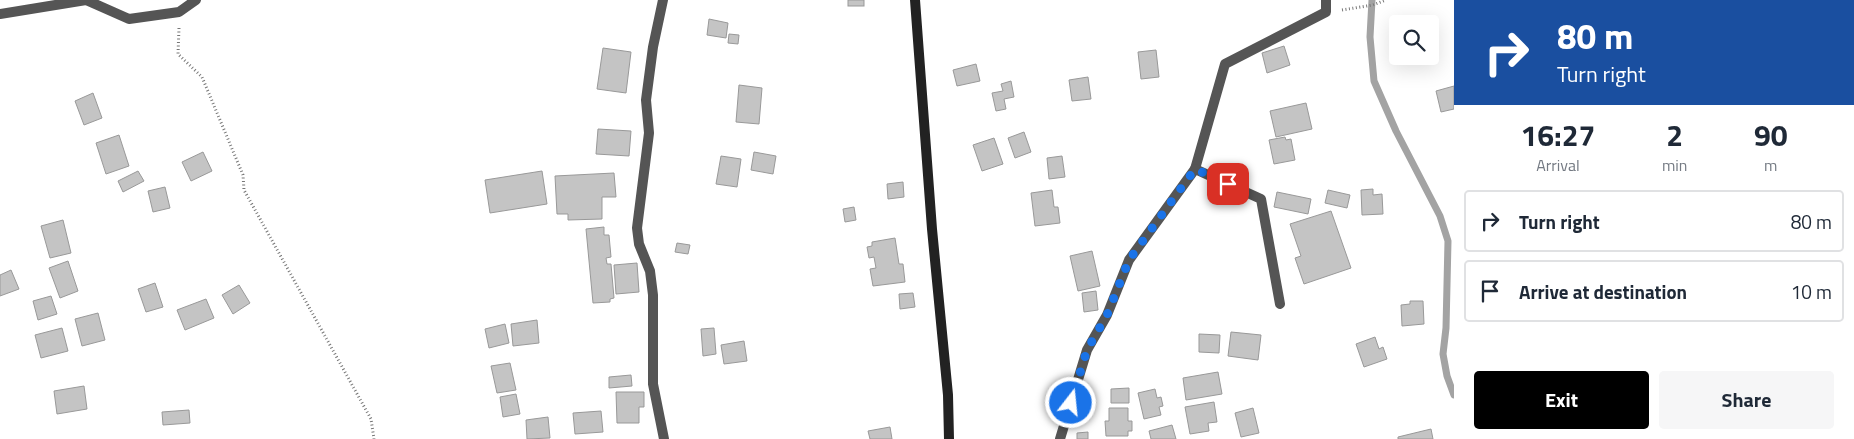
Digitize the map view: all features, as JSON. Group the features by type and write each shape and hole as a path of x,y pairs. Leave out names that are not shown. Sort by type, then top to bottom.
{"street":[{"path":"0,14 86,0 129,19 179,12 196,0"},
{"path":"664,0 653,47 646,100 649,133 638,228 639,244 650,271 653,295 653,384 664,439"},
{"path":"915,0 932,229 948,395 949,439"},
{"path":"1060,439 1087,350 1107,315 1129,260 1195,169 1225,64 1326,12 1326,0"},
{"path":"1195,169 1262,199 1280,304"}],"path":[{"path":"1326,12 1373,5 1386,0"},
{"path":"179,12 178,54 202,77 243,174 244,190 370,419 374,439"}],"building":[{"path":"848,0 864,0 864,6 848,6"},
{"path":"709,19 728,23 726,38 707,35"},
{"path":"729,34 739,35 738,44 728,43"},
{"path":"1284,46 1290,65 1267,73 1262,53"},
{"path":"603,48 631,52 626,93 597,89"},
{"path":"1156,50 1159,77 1141,79 1138,52"},
{"path":"976,64 980,81 957,86 953,70"},
{"path":"1088,77 1091,99 1072,101 1069,80"},
{"path":"1011,81 1014,97 1004,99 1006,109 996,111 992,93 1003,91 1001,84"},
{"path":"739,85 762,88 759,124 736,122"},
{"path":"1454,86 1454,109 1441,112 1436,91"},
{"path":"93,93 102,118 84,125 75,101"},
{"path":"1306,103 1312,129 1276,137 1270,111"},
{"path":"598,129 631,131 629,156 596,154"},
{"path":"1024,132 1031,152 1015,158 1008,138"},
{"path":"119,135 129,166 106,174 96,143"},
{"path":"1285,137 1286,140 1291,139 1295,160 1274,164 1269,140"},
{"path":"994,138 1003,164 982,171 973,145"},
{"path":"203,152 212,171 191,181 182,162"},
{"path":"754,152 776,156 773,174 751,170"},
{"path":"721,156 741,159 737,187 716,184"},
{"path":"1062,156 1065,177 1049,179 1047,158"},
{"path":"138,171 144,181 123,192 118,181"},
{"path":"542,171 547,204 490,213 485,180"},
{"path":"614,173 616,197 602,197 602,219 568,220 568,214 557,214 555,176"},
{"path":"903,182 904,197 888,199 887,184"},
{"path":"165,187 170,208 153,212 148,191"},
{"path":"1373,189 1373,195 1382,194 1383,214 1362,215 1361,190"},
{"path":"1052,190 1054,207 1058,207 1060,223 1035,226 1031,193"},
{"path":"1328,190 1350,195 1347,208 1325,203"},
{"path":"1277,192 1311,199 1308,214 1274,207"},
{"path":"854,207 856,220 845,222 843,209"},
{"path":"1331,211 1351,268 1304,284 1295,258 1301,256 1290,224"},
{"path":"63,220 71,253 50,258 41,226"},
{"path":"604,227 604,235 609,235 611,257 606,258 607,264 611,264 614,298 610,299 610,302 593,303 586,229"},
{"path":"895,238 899,264 903,264 905,282 873,286 870,269 876,268 874,257 869,258 867,247 872,246 872,242"},
{"path":"677,243 690,245 688,254 675,252"},
{"path":"1092,251 1100,286 1078,291 1070,256"},
{"path":"68,261 78,291 60,298 49,268"},
{"path":"637,263 639,292 616,294 614,265"},
{"path":"11,270 19,289 0,296 0,275"},
{"path":"155,283 163,307 146,312 138,289"},
{"path":"239,285 250,303 233,314 222,295"},
{"path":"1096,291 1098,310 1084,312 1082,293"},
{"path":"913,293 915,307 900,309 899,294"},
{"path":"51,296 57,314 38,320 33,301"},
{"path":"206,299 214,318 185,330 177,310"},
{"path":"1410,301 1423,301 1424,324 1402,326 1401,305 1410,304"},
{"path":"98,313 105,340 82,346 75,319"},
{"path":"537,320 539,343 513,346 511,324"},
{"path":"505,324 509,343 489,348 485,329"},
{"path":"62,328 68,351 41,358 35,335"},
{"path":"714,328 716,354 703,356 701,329"},
{"path":"1231,332 1261,335 1258,360 1228,356"},
{"path":"1199,334 1220,335 1219,353 1199,352"},
{"path":"1375,337 1379,349 1383,347 1387,359 1364,367 1356,344"},
{"path":"744,341 747,361 724,364 721,345"},
{"path":"510,363 516,390 497,393 491,366"},
{"path":"1218,372 1222,394 1186,400 1183,378"},
{"path":"631,375 632,386 609,388 609,377"},
{"path":"84,386 87,409 57,414 54,391"},
{"path":"1129,388 1129,403 1111,403 1111,389"},
{"path":"1155,389 1157,398 1161,397 1163,406 1159,407 1161,415 1144,419 1138,393"},
{"path":"616,392 644,392 644,407 639,407 639,423 617,423"},
{"path":"516,394 520,414 503,417 500,397"},
{"path":"1214,402 1217,422 1208,423 1209,431 1190,434 1185,407"},
{"path":"1109,408 1128,408 1128,421 1132,421 1132,431 1128,431 1128,436 1106,436 1105,421 1109,421"},
{"path":"1253,408 1259,433 1241,437 1235,413"},
{"path":"189,410 190,423 163,425 162,412"},
{"path":"601,411 603,432 575,434 573,413"},
{"path":"548,417 550,438 527,439 526,420"},
{"path":"1172,425 1176,439 1151,439 1149,431"},
{"path":"890,427 892,439 870,439 868,431"},
{"path":"1431,429 1433,439 1398,439 1398,437"},
{"path":"1088,432 1088,439 1077,439 1077,433"}],"waterway":[{"path":"1372,0 1370,37 1374,81 1396,131 1440,216 1448,241 1446,328 1443,354 1447,376 1454,395"}],"route":[{"path":"1071,403 1087,350 1107,315 1129,260 1195,169 1228,184"}]}
